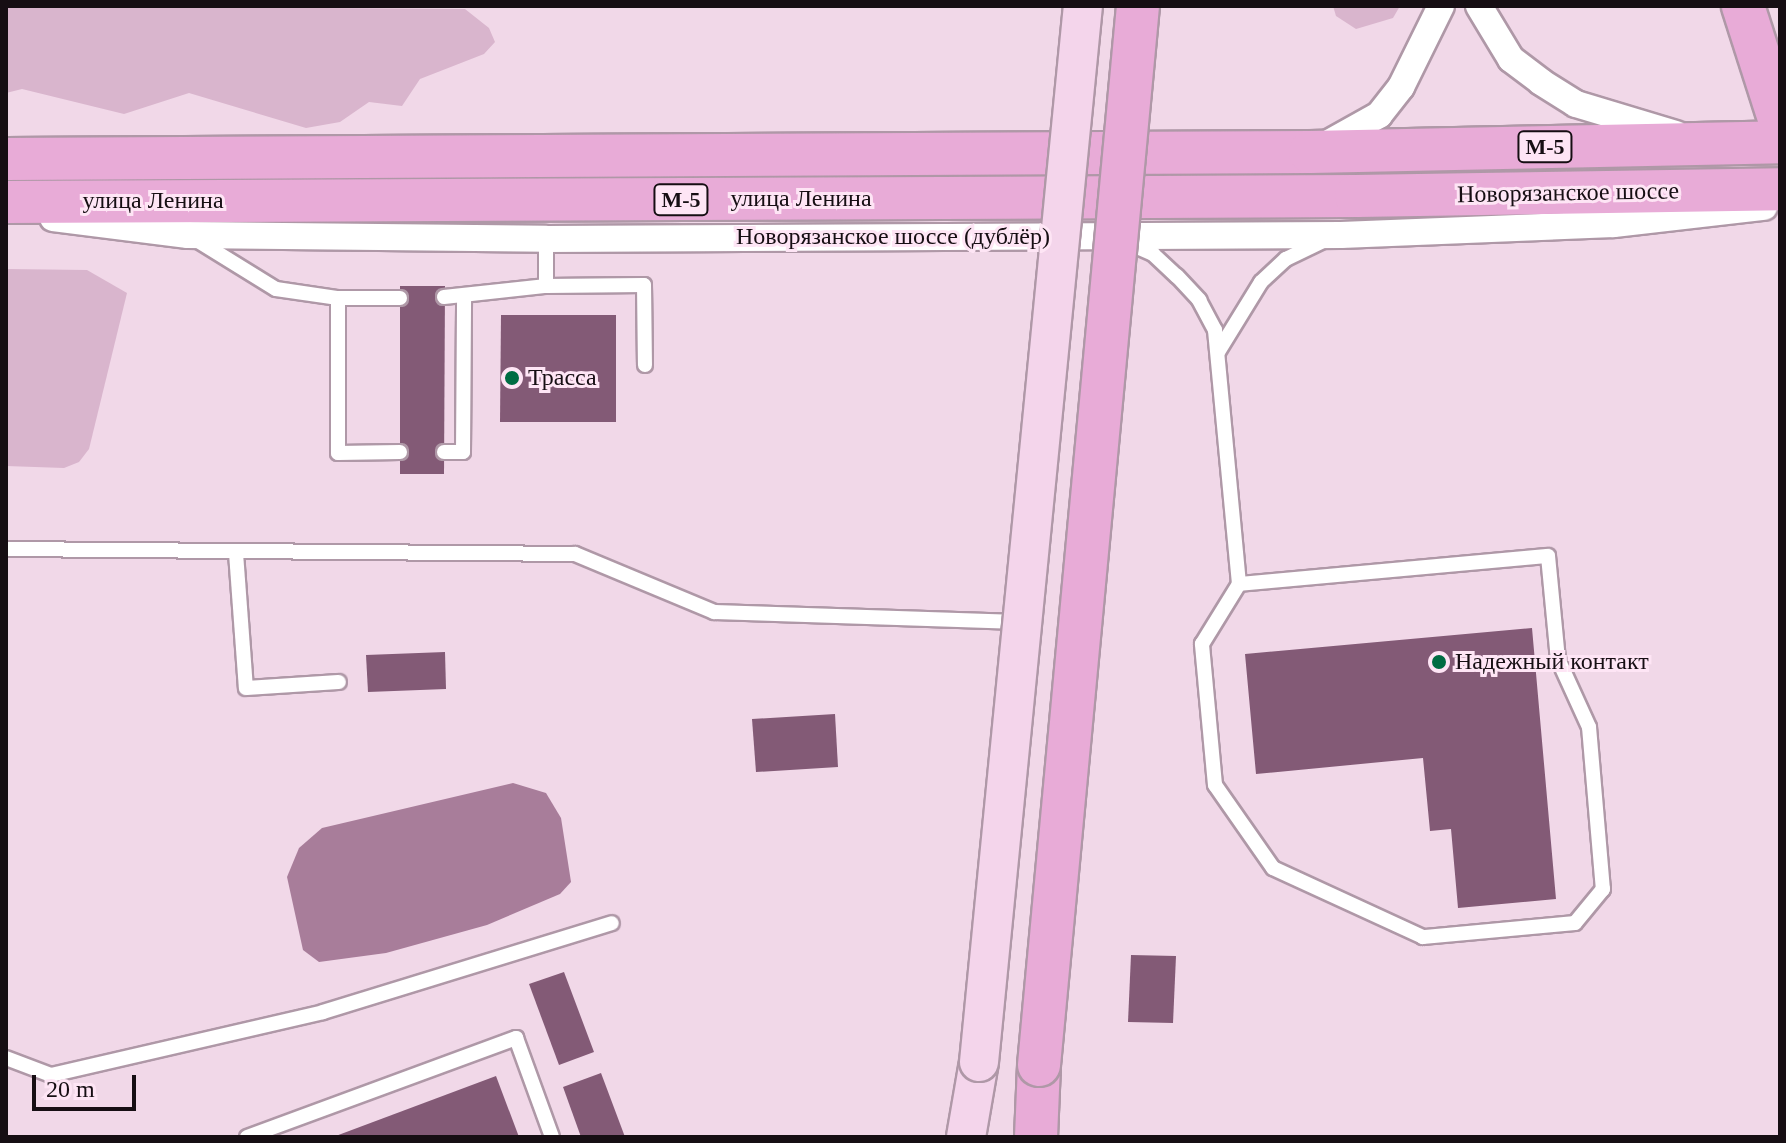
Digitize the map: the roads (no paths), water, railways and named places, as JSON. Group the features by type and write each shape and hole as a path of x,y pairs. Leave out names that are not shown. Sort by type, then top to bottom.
{"main road":[{"path":"966,1137 979,1062 1083,6"},
{"path":"1036,1137 1039,1065 1138,6"},
{"path":"1743,6 1780,122"},
{"name":"Новорязанское шоссе","path":"1310,152 1780,142"},
{"name":"улица Ленина","path":"6,159 1310,152"},
{"name":"Новорязанское шоссе","path":"1356,196 1780,189"},
{"name":"улица Ленина","path":"6,202 1356,196"}],"street":[{"path":"1310,152 1379,115 1401,87 1441,6"},
{"path":"1479,6 1511,59 1576,104 1707,144"},
{"name":"Новорязанское шоссе (дублёр)","path":"6,212 188,235 546,239 1341,235 1614,224 1780,205"}],"lane":[{"path":"188,235 276,289 338,298 400,298"},
{"path":"1218,352 1270,274 1311,245 1341,235"},
{"path":"1115,236 1153,254 1192,292 1215,330 1239,584 1202,644 1215,785 1273,868 1423,937 1575,923 1603,889 1589,727 1558,659 1548,556 1239,584"},
{"path":"546,239 546,286"},
{"path":"444,297 546,286 644,285 645,365"},
{"path":"444,452 463,452 464,296"},
{"path":"338,298 338,453 400,452"},
{"path":"6,549 575,554 714,612 1012,622"},
{"path":"236,553 246,688 339,682"},
{"path":"6,1058 51,1075 323,1012 612,923"},
{"path":"247,1137 516,1038 552,1137"}],"place":[{"name":"Трасса","path":"512,378"},
{"name":"Надежный контакт","path":"1439,662"}]}
